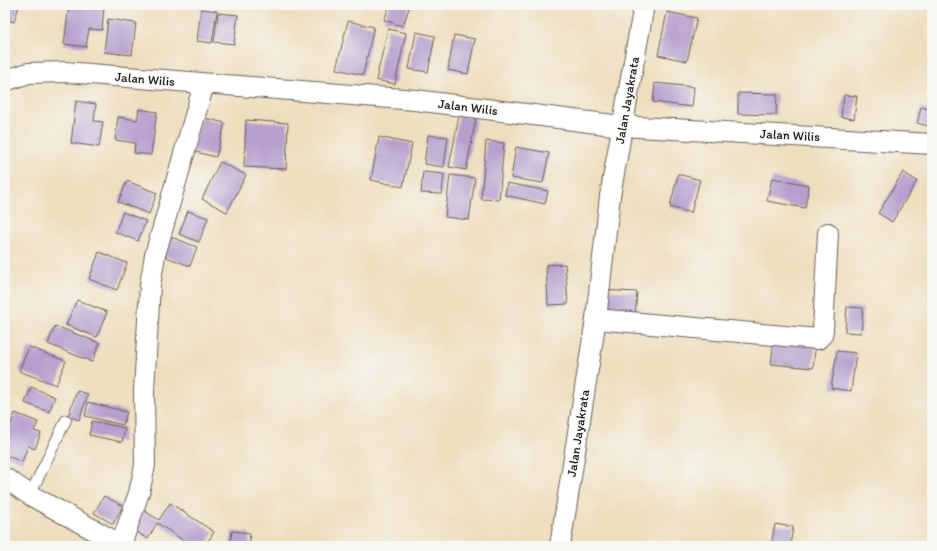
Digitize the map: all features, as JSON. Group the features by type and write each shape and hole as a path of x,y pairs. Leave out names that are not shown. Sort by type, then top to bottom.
{"street":[{"name":"Jalan Jayakrata","path":"560,546 596,319 610,196 621,126 644,5"},
{"name":"Jalan Wilis","path":"5,81 28,72 65,72 415,100 621,126 932,144"},
{"path":"5,478 30,495 122,545 139,493 145,465 144,390 150,285 155,255 204,84"},
{"path":"596,319 818,339 822,335 823,330 828,233"}],"lane":[{"path":"30,495 66,420"}],"building":[{"path":"5,5 19,6 14,22 5,19"},
{"path":"69,5 104,7 102,30 89,29 86,47 64,44"},
{"path":"390,5 402,5 409,8 403,26 384,20"},
{"path":"201,9 217,11 212,43 197,41"},
{"path":"667,12 697,18 687,61 658,55"},
{"path":"218,13 238,15 234,44 214,42"},
{"path":"108,19 136,23 132,55 104,52"},
{"path":"348,21 374,27 363,75 336,69"},
{"path":"388,29 406,33 395,84 376,80"},
{"path":"416,32 435,36 428,72 409,69"},
{"path":"454,35 475,39 468,74 448,70"},
{"path":"655,83 694,87 692,107 653,102"},
{"path":"738,93 777,94 776,115 738,114"},
{"path":"844,95 857,96 854,119 841,117"},
{"path":"76,101 96,104 94,121 103,122 99,147 71,143"},
{"path":"921,107 932,110 932,127 917,123"},
{"path":"139,109 157,112 151,155 134,153 135,143 115,140 118,117 137,120"},
{"path":"459,116 476,119 466,170 449,167"},
{"path":"201,117 225,123 216,157 192,151"},
{"path":"246,120 288,123 286,169 244,167"},
{"path":"428,135 448,137 444,167 424,164"},
{"path":"379,137 412,144 403,187 371,180"},
{"path":"486,141 504,143 499,200 481,199"},
{"path":"516,147 549,153 543,183 511,178"},
{"path":"220,162 246,175 227,212 202,199"},
{"path":"423,172 444,174 442,194 421,193"},
{"path":"903,172 917,181 892,222 878,213"},
{"path":"678,174 700,180 691,213 670,207"},
{"path":"450,175 475,178 469,220 445,217"},
{"path":"772,178 809,185 805,208 767,201"},
{"path":"127,181 157,193 149,214 118,202"},
{"path":"507,183 548,191 545,204 505,195"},
{"path":"188,211 208,218 199,242 179,234"},
{"path":"123,212 146,221 138,241 115,232"},
{"path":"169,236 197,247 190,266 161,255"},
{"path":"99,252 127,263 117,290 89,279"},
{"path":"565,264 568,304 548,305 546,265"},
{"path":"599,290 637,292 635,317 598,314"},
{"path":"77,300 107,312 97,337 66,325"},
{"path":"847,307 863,308 861,333 845,332"},
{"path":"55,326 100,343 92,362 48,344"},
{"path":"774,338 816,342 813,368 771,364"},
{"path":"29,347 66,361 56,385 19,371"},
{"path":"837,351 856,353 851,391 831,388"},
{"path":"31,387 55,397 49,412 25,403"},
{"path":"77,391 88,394 79,420 68,416"},
{"path":"88,402 127,412 123,425 85,416"},
{"path":"15,413 38,422 34,431 41,433 35,449 28,446 22,462 5,455 5,440"},
{"path":"92,421 125,428 122,442 89,435"},
{"path":"104,496 123,506 113,524 94,513"},
{"path":"170,503 214,532 205,546 192,546 157,523 148,539 128,527 140,508 159,520"},
{"path":"775,524 793,527 790,546 771,546"},
{"path":"232,531 250,533 249,546 230,546"}]}
